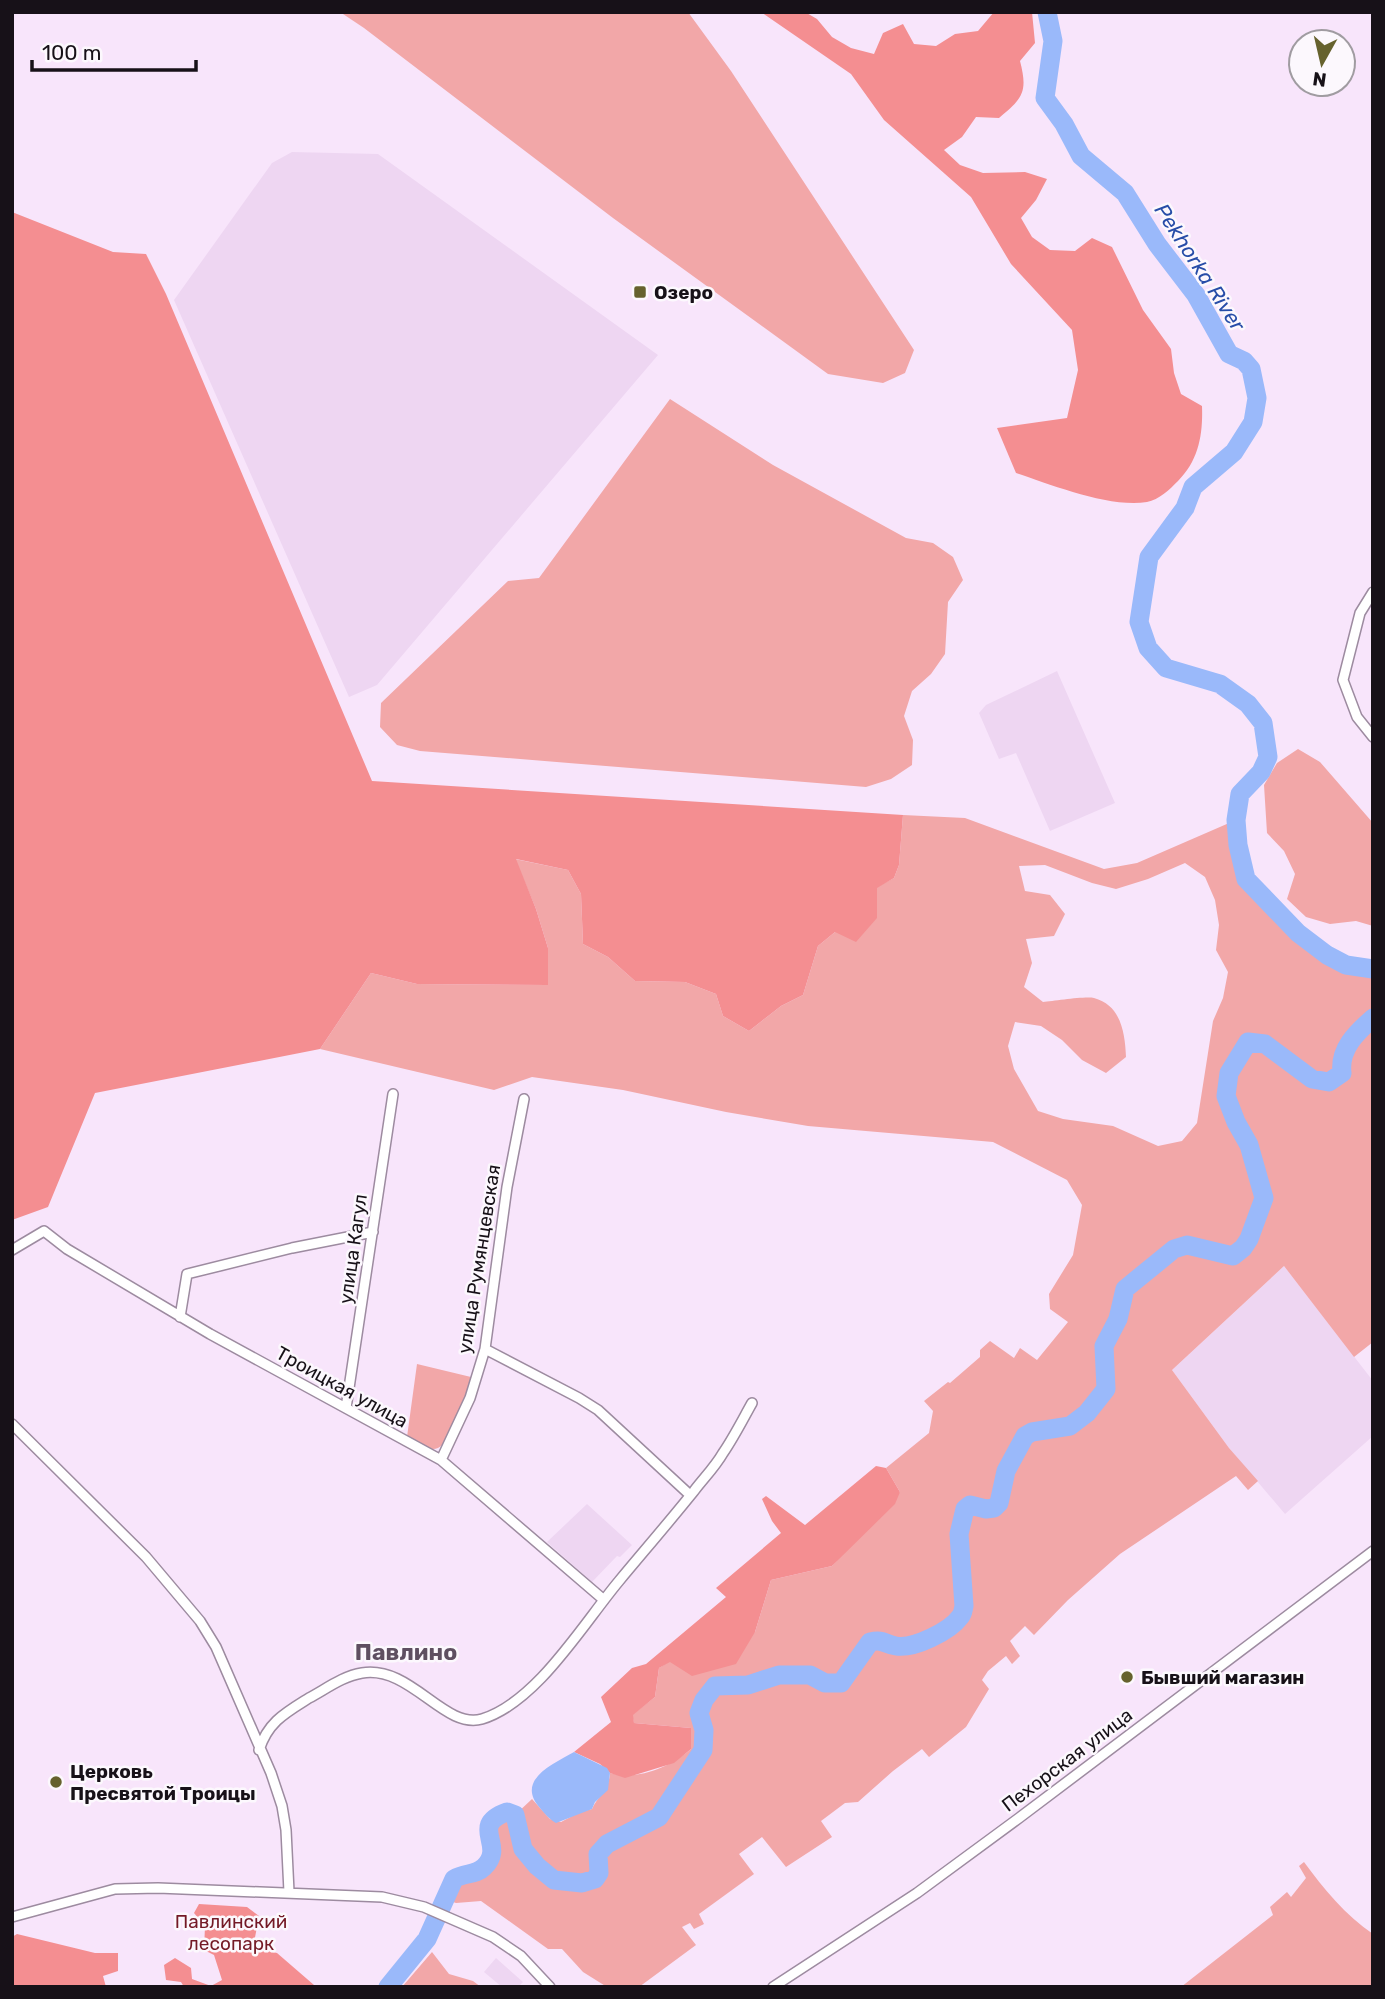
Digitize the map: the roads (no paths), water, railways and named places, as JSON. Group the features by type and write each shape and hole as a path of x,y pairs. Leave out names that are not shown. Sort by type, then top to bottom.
{"street":[{"path":"1373,592 1360,613 1343,680 1357,716 1373,737"},
{"name":"улица Кагул","path":"346,1408 393,1094"},
{"name":"улица Румянцевская","path":"441,1460 470,1398 485,1349 499,1240 524,1099"},
{"name":"Троицкая улица","path":"12,1250 44,1231 67,1249 180,1317 441,1460 604,1600"},
{"path":"180,1317 187,1274 373,1232"},
{"path":"485,1349 598,1410 690,1495"},
{"path":"259,1750 265,1731 290,1710 337,1682 363,1673 382,1673 399,1678 461,1719 486,1718 503,1709 528,1690 561,1658 604,1600 722,1455 752,1403"},
{"path":"12,1424 146,1557 200,1622 228,1671 282,1806 289,1892"},
{"name":"Пехорская улица","path":"773,1987 913,1895 1029,1811 1373,1551"},
{"path":"12,1917 115,1889 158,1888 383,1897 424,1907 493,1937 521,1956 550,1987"}],"water":[{"path":"574,1752 607,1768 610,1773 608,1790 595,1802 592,1809 556,1823 533,1798 534,1781 547,1768"}],"waterway":[{"name":"Pekhorka River","path":"1047,12 1053,41 1045,98 1064,124 1081,156 1125,193 1157,244 1196,295 1229,354 1244,361 1251,369 1257,398 1253,422 1234,452 1193,487 1185,508 1149,557 1139,622 1148,648 1166,668 1220,684 1248,704 1263,723 1268,757 1261,772 1240,794 1236,820 1238,845 1246,879 1298,933 1327,955 1346,965 1373,969"},
{"name":"Pekhorka River","path":"388,1987 427,1939 454,1879 481,1870 490,1859 492,1851 489,1830 490,1823 496,1817 507,1812 515,1815 523,1849 537,1866 554,1880 582,1883 595,1879 599,1873 598,1854 607,1844 659,1817 703,1750 704,1730 699,1713 704,1700 715,1686 748,1685 779,1675 810,1675 825,1683 841,1683 870,1642 881,1641 896,1646 912,1645 931,1638 955,1622 962,1615 964,1606 959,1534 965,1509 970,1505 994,1508 999,1503 1006,1471 1025,1436 1032,1432 1070,1426 1087,1413 1106,1389 1104,1346 1118,1319 1125,1289 1174,1249 1187,1245 1233,1256 1249,1239 1264,1198 1249,1145 1226,1096 1229,1073 1248,1042 1265,1044 1312,1079 1329,1082 1342,1073 1346,1049 1373,1018"}],"place":[{"name":"Озеро","path":"640,292"},
{"name":"Бывший магазин","path":"1127,1677"},
{"name":"Церковь Пресвятой Троицы","path":"56,1782"}],"district":[{"name":"Павлино","path":"406,1652"}],"park label":[{"name":"Павлинский лесопарк","path":"231,1932"}]}
